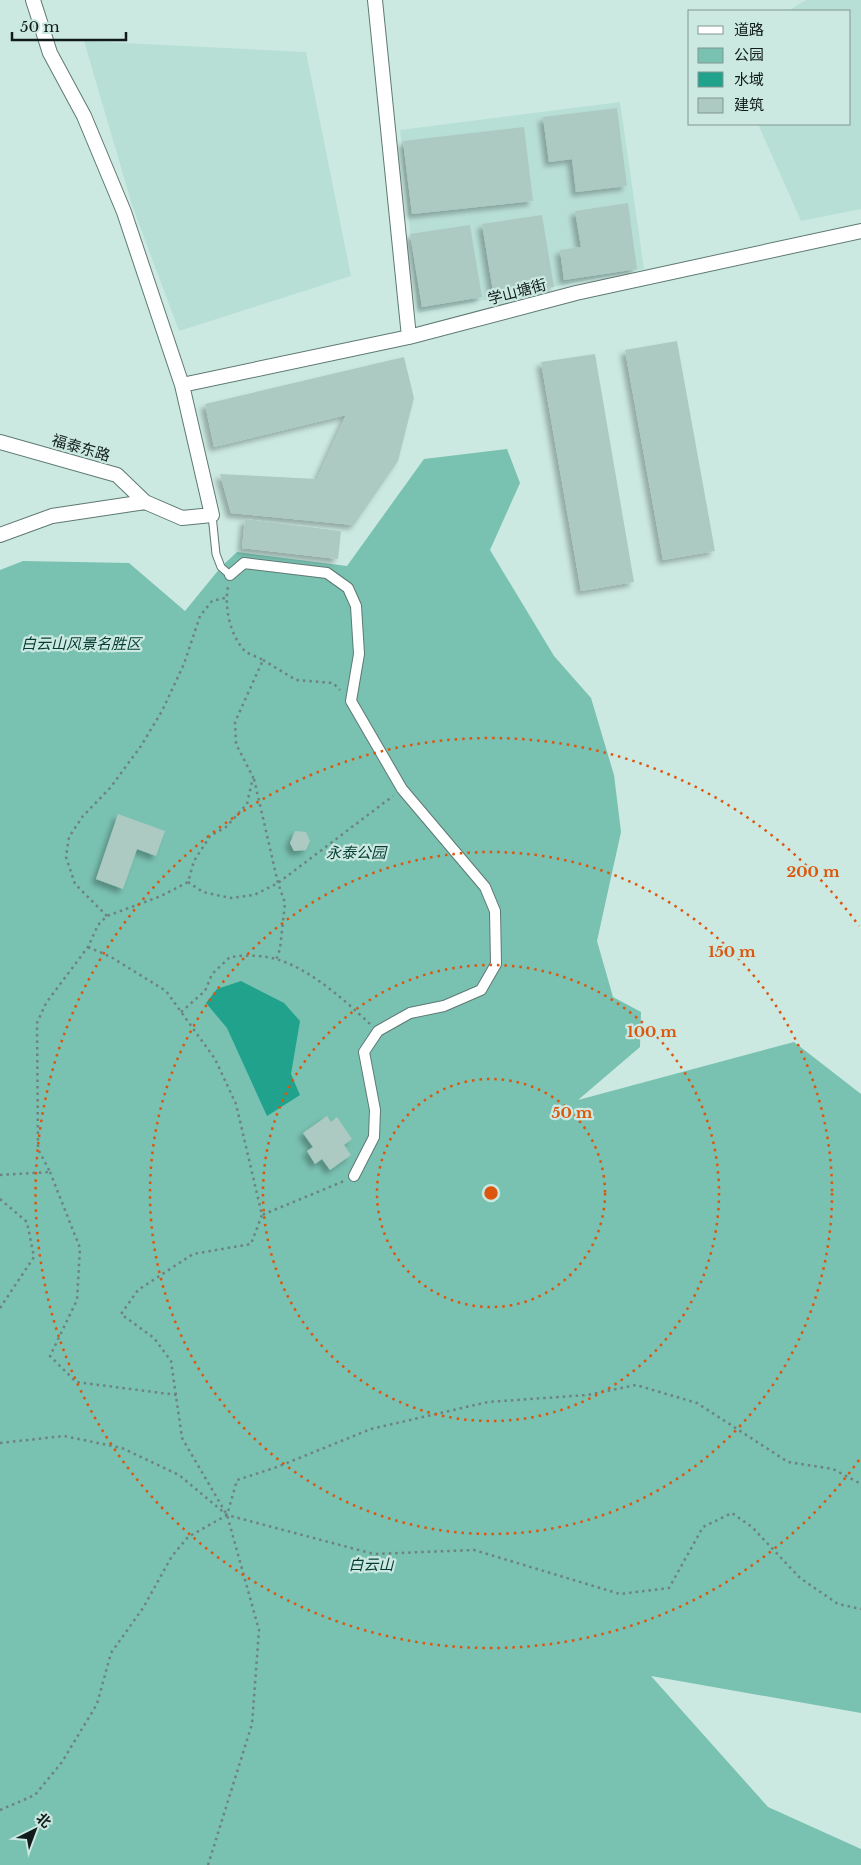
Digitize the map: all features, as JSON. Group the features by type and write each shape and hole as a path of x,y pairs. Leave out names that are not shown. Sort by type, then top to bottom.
{"street":[{"path":"0,535 52,516 145,502 182,518 212,516 182,385 124,212 84,116 50,53 33,0"},
{"path":"374,0 409,337"},
{"name":"学山塘街","path":"182,385 409,337 576,293 861,231"},
{"name":"福泰东路","path":"0,442 117,475 145,502"},
{"path":"230,575 244,563 327,573 348,588 356,606 359,654 351,701 402,789 485,887 496,911 496,964 480,990 444,1006 410,1012 378,1032 364,1052 375,1110 374,1137 354,1176"}],"lane":[{"path":"212,516 216,554 221,567 230,575"}],"path":[{"path":"230,575 226,598 231,630 245,650 296,680 333,683 351,701"},
{"path":"107,916 75,884 66,857 69,837 83,816 110,788 142,746 162,711 184,664 200,616 212,601 226,598"},
{"path":"263,660 235,722 236,744 253,777 278,883 285,903 280,949 276,960"},
{"path":"177,1395 76,1382 50,1356 77,1300 80,1248 50,1172 38,1149 37,1023 46,1003 88,947 98,925 107,916 161,896 188,882 194,861 210,836 226,827 247,804 253,777"},
{"path":"188,882 203,892 230,898 254,895 278,883 402,789"},
{"path":"88,947 111,957 166,991 215,1059 236,1104 262,1215 251,1244 193,1254 138,1290 122,1314 154,1338 171,1361 182,1438 227,1515 259,1630 252,1724 208,1865"},
{"path":"181,1012 205,991 212,974 230,957 259,956 296,966 347,1002 378,1032"},
{"path":"0,1175 50,1172"},
{"path":"262,1215 354,1176"},
{"path":"0,1199 27,1222 34,1257 0,1308"},
{"path":"0,1206 5,1203"},
{"path":"0,1810 35,1795 62,1762 97,1704 111,1653 143,1608 172,1556 188,1537 227,1515 237,1480 372,1428 488,1402 587,1395 636,1385 698,1403 788,1462 833,1469 861,1484"},
{"path":"0,1443 64,1436 122,1448 179,1475 227,1515 374,1554 474,1550 620,1594 668,1588 703,1527 732,1512 752,1527 800,1578 838,1604 861,1609"}],"shaded area":[{"path":"806,0 861,0 861,209 801,221 758,125 851,125 851,10 790,10"},
{"path":"84,41 306,52 351,276 179,331 132,205"},
{"path":"620,102 644,269 418,313 400,130"}],"green space":[{"name":"白云山","path":"507,449 520,483 490,550 554,656 591,698 614,775 621,832 597,941 613,997 641,1012 640,1047 578,1100 794,1042 861,1094 861,1713 651,1676 768,1807 861,1849 861,1865 0,1865 0,570 23,561 129,563 185,611 221,567 237,552 347,566 424,459"}],"water":[{"path":"241,981 284,1003 300,1021 291,1074 300,1095 267,1116 227,1028 206,1003 217,989"}],"building":[{"path":"617,108 627,186 576,192 572,159 549,162 543,117"},
{"path":"524,127 533,201 412,214 403,141"},
{"path":"628,203 637,269 564,280 560,250 581,247 575,211"},
{"path":"542,215 554,287 494,297 482,224"},
{"path":"470,225 482,297 422,307 410,234"},
{"path":"677,341 715,551 663,560 625,350"},
{"path":"595,354 634,582 581,591 541,362"},
{"path":"404,357 414,398 398,461 354,525 231,513 220,474 317,479 346,415 214,447 205,404"},
{"path":"245,519 341,531 338,559 242,548"},
{"path":"118,814 165,831 156,856 137,849 123,889 96,879"},
{"path":"295,831 306,832 310,841 306,850 294,851 290,843"},
{"path":"327,1116 331,1122 337,1117 352,1139 344,1145 351,1155 330,1170 322,1159 315,1164 307,1151 313,1147 303,1133"}],"park label":[{"name":"白云山风景名胜区","path":"81,644"},
{"name":"永泰公园","path":"356,853"}]}
